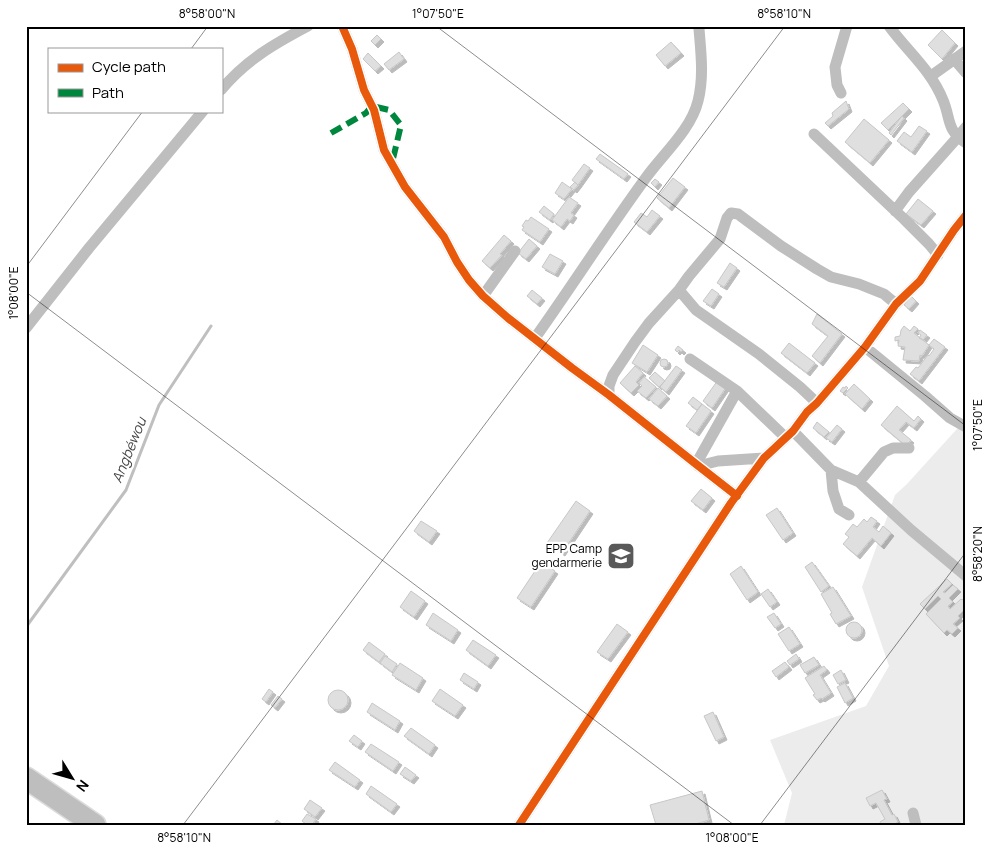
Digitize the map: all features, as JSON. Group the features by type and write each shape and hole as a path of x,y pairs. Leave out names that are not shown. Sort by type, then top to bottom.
{"highway":[{"path":"26,778 96,825"}],"street":[{"path":"222,89 245,65 268,48 308,26"},
{"path":"535,338 647,176 673,145 691,119 698,102 701,78 700,26"},
{"path":"841,93 836,85 835,67 847,26"},
{"path":"889,26 931,76 944,102 950,125 962,140"},
{"path":"343,27 352,49 364,90 374,110 384,150 406,187 444,237 468,280 508,318 737,496"},
{"path":"931,76 966,51"},
{"path":"954,59 966,73"},
{"path":"26,328 89,248 202,112"},
{"path":"895,211 909,192 962,140 966,127"},
{"path":"814,134 929,244 938,255"},
{"path":"609,395 613,375 634,342 720,239 727,218 731,213 743,217 817,270 831,277 859,284 884,294 896,304"},
{"path":"519,825 764,458 789,434 865,348 896,304 920,281 966,215"},
{"path":"483,296 515,251"},
{"path":"679,290 696,310 759,354 817,403"},
{"path":"865,348 950,418 966,427"},
{"path":"690,359 737,391 832,470 859,482 911,530 966,576"},
{"path":"697,465 737,391"},
{"path":"859,482 884,452 893,448 908,448"},
{"path":"697,465 718,461 764,458"},
{"path":"832,470 833,491 839,509 849,515"},
{"path":"913,813 916,825"}],"shaded area":[{"path":"966,419 966,825 784,825 792,793 770,740 866,706 889,666 862,587 895,495"}],"building":[{"path":"942,30 955,43 942,59 928,45"},
{"path":"377,35 381,39 375,45 371,41"},
{"path":"671,42 681,53 665,66 656,55"},
{"path":"399,52 404,59 389,70 384,64"},
{"path":"368,53 381,66 375,71 363,59"},
{"path":"846,101 849,109 828,126 825,123 833,116 832,113"},
{"path":"903,103 909,109 888,130 881,123"},
{"path":"902,116 904,118 891,135 889,133"},
{"path":"864,119 889,140 870,163 845,142"},
{"path":"919,126 927,131 912,152 897,141 904,132 911,137"},
{"path":"600,154 628,174 624,179 596,159"},
{"path":"584,164 590,168 578,185 572,180"},
{"path":"673,178 685,187 669,208 657,198"},
{"path":"655,179 659,182 655,187 651,183"},
{"path":"562,182 572,189 564,199 555,193"},
{"path":"575,182 578,185 574,190 570,187"},
{"path":"569,197 578,203 571,213 574,215 570,221 567,219 561,227 552,220"},
{"path":"918,199 933,211 921,225 906,214"},
{"path":"544,206 554,214 550,220 539,212"},
{"path":"652,210 660,216 647,232 634,222 641,213 647,217"},
{"path":"531,217 549,229 540,242 522,230 526,220 528,221"},
{"path":"504,235 511,241 490,268 482,261"},
{"path":"529,239 537,246 526,259 518,253"},
{"path":"550,254 563,261 555,274 542,267"},
{"path":"730,263 737,268 724,287 717,283"},
{"path":"712,289 719,294 711,306 703,301"},
{"path":"532,290 542,298 537,304 527,296"},
{"path":"911,296 916,301 909,309 904,305"},
{"path":"817,314 842,334 820,363 812,356 828,336 812,324"},
{"path":"904,326 910,331 914,326 918,329 914,333 929,345 922,356 920,355 919,361 903,360 905,347 898,346 899,340 895,341 895,337 900,336"},
{"path":"920,330 927,335 923,340 919,338 921,335 918,333"},
{"path":"934,339 945,347 919,381 910,374 916,367 918,368 934,349 929,345"},
{"path":"789,343 815,363 807,373 781,353"},
{"path":"643,345 658,355 647,372 632,363"},
{"path":"678,346 683,350 681,352 675,350"},
{"path":"664,359 668,363 664,367 660,363"},
{"path":"635,366 643,373 636,382 639,385 631,393 620,383"},
{"path":"676,366 682,370 666,392 660,387"},
{"path":"655,372 665,381 659,387 649,378"},
{"path":"644,377 656,387 646,398 637,391 642,386 639,383"},
{"path":"718,380 727,386 712,408 703,401"},
{"path":"854,384 870,399 862,409 845,394"},
{"path":"846,386 848,388 843,393 840,391 843,387 845,388"},
{"path":"658,388 667,396 658,406 649,399"},
{"path":"693,397 702,404 697,410 688,403"},
{"path":"702,404 711,411 696,433 686,426"},
{"path":"897,406 914,421 918,416 921,419 914,428 906,422 899,430 911,440 906,446 881,425"},
{"path":"817,422 829,432 824,437 813,428"},
{"path":"837,425 842,429 832,442 826,438"},
{"path":"701,489 712,498 703,510 691,501"},
{"path":"576,501 590,511 562,553 547,543"},
{"path":"777,508 793,533 783,540 766,515"},
{"path":"871,517 877,521 873,527 879,532 883,526 891,533 881,546 872,538 857,556 843,544 849,537 845,534 853,524 857,527 864,519 867,522"},
{"path":"421,521 437,531 429,542 414,531"},
{"path":"541,562 555,571 531,607 517,598"},
{"path":"812,562 829,586 821,592 805,567"},
{"path":"741,566 758,592 747,600 730,574"},
{"path":"947,579 952,584 943,592 945,593 953,585 958,589 949,598 953,602 948,606 950,609 966,597 966,608 958,616 960,618 953,624 958,628 952,634 947,630 944,633 926,614 941,599 938,596 925,609 920,604"},
{"path":"833,587 851,616 836,624 821,594"},
{"path":"768,589 777,602 770,607 761,594"},
{"path":"411,591 425,601 414,617 400,607"},
{"path":"433,613 458,630 451,641 426,625"},
{"path":"774,613 781,624 775,628 767,617"},
{"path":"854,622 860,624 862,630 860,636 854,638 848,636 846,630 848,624"},
{"path":"617,624 628,632 608,659 597,652"},
{"path":"789,627 800,644 789,651 778,634"},
{"path":"473,640 496,655 488,666 466,650"},
{"path":"369,642 385,654 379,662 363,650"},
{"path":"796,654 799,659 790,665 787,661"},
{"path":"385,656 397,664 392,672 380,663"},
{"path":"814,657 819,665 805,673 800,665"},
{"path":"785,662 789,667 776,677 772,671"},
{"path":"400,663 423,678 416,690 392,675"},
{"path":"824,666 827,670 820,675 831,693 817,700 805,678"},
{"path":"841,670 846,680 838,684 833,675"},
{"path":"464,673 478,682 474,689 460,680"},
{"path":"845,683 853,698 845,703 837,687"},
{"path":"269,689 273,692 266,702 262,699"},
{"path":"440,689 463,705 455,716 432,701"},
{"path":"338,690 345,693 348,700 345,707 338,710 331,707 328,700 331,693"},
{"path":"278,696 282,699 275,708 271,705"},
{"path":"372,703 400,721 395,730 367,712"},
{"path":"713,712 724,737 716,741 704,716"},
{"path":"411,728 435,745 429,754 404,736"},
{"path":"354,735 362,741 358,747 349,741"},
{"path":"371,744 399,762 393,771 365,752"},
{"path":"335,762 360,780 355,787 329,770"},
{"path":"405,767 416,775 411,781 400,774"},
{"path":"371,786 397,804 391,812 366,794"},
{"path":"882,790 887,799 884,800 898,822 893,825 881,825 880,822 885,819 876,803 870,806 866,798"},
{"path":"702,791 709,820 692,825 656,825 650,805"},
{"path":"310,800 322,808 315,817 304,809"},
{"path":"307,814 316,819 312,825 307,825 302,821"},
{"path":"277,820 283,825 273,825"}],"waterway":[{"name":"Angbéwou","path":"26,627 126,490 159,405 211,326"}],"marked path":[{"path":"331,133 366,113 372,106 389,110 401,125 392,163"}],"cycle path":[{"path":"342,26 352,49 364,90 374,110 384,150 405,187 444,237 469,280 483,296 508,318 737,496"},
{"path":"519,825 731,503 764,458 793,431 807,412 865,347 896,304 920,281 966,215"}],"place":[{"name":"EPP Camp gendarmerie","path":"621,556"}]}
